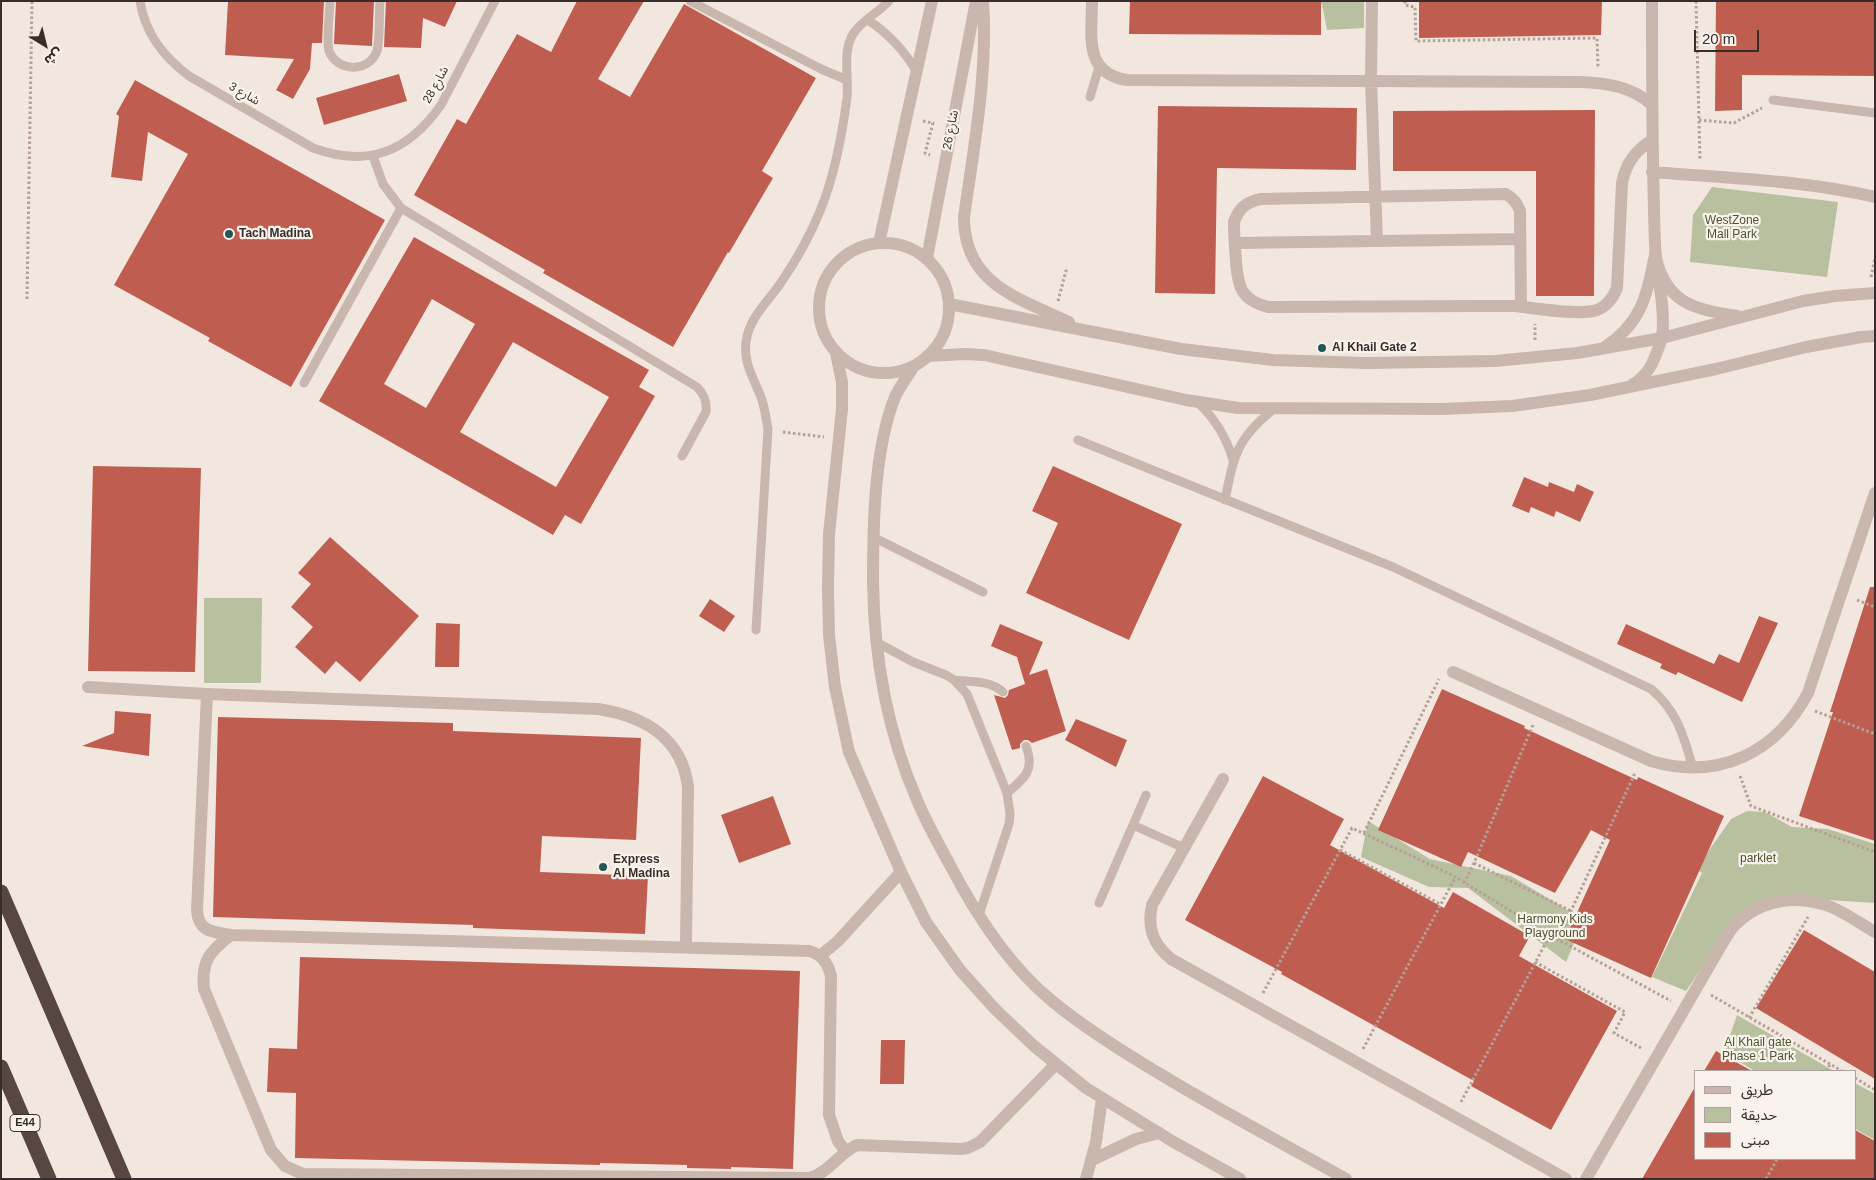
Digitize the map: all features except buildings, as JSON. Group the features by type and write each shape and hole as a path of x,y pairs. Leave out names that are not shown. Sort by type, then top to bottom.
{"highway":[{"path":"1,892 124,1179"},
{"name":"E44","path":"1,1067 49,1179"}],"street":[{"path":"879,243 932,1"},
{"name":"شارع 26","path":"927,258 976,1"},
{"path":"983,1 983,62 964,217 967,245 980,270 1002,290 1085,329"},
{"path":"1092,1 1091,46 1095,60 1099,67 1116,79 1598,82 1633,91 1643,96 1652,105"},
{"path":"1372,1 1371,81 1377,241"},
{"path":"1628,387 1644,376 1651,368 1662,338 1664,315 1655,254 1652,172 1652,1"},
{"path":"1521,307 1520,211 1518,204 1506,194 1261,199 1251,201 1243,206 1237,213 1234,222 1237,282 1252,301 1268,307 1480,306 1588,312 1603,307 1614,295 1618,280 1624,172 1634,154 1652,140"},
{"path":"1652,172 1798,184 1875,197"},
{"path":"1235,243 1520,239"},
{"path":"879,243 905,246 927,258 942,278 950,304 947,325 938,344 927,356 914,366 898,372 881,373 865,370 850,364 836,353 825,336 819,316 820,294 828,275 841,259 859,248 879,243"},
{"path":"1655,254 1661,276 1667,286 1684,302 1706,311 1742,316"},
{"path":"1602,348 1623,333 1639,313 1648,289 1655,254"},
{"path":"950,304 1181,349 1273,360 1320,363 1405,363 1495,361 1602,348 1662,338 1803,301 1835,296 1875,294"},
{"path":"927,356 984,355 1197,402 1238,408 1442,409 1512,406 1590,395 1716,369 1806,347 1875,336"},
{"path":"1861,337 1875,342"},
{"path":"836,353 842,382 842,409 829,534 828,588 829,635 835,688 849,752 901,872 926,922 960,970 995,1009 1034,1046 1086,1088 1159,1133 1240,1179"},
{"path":"914,366 896,394 888,416 880,454 873,537 876,642 886,706 905,769 930,829 961,887 998,943 1022,972 1051,1000 1111,1044 1185,1089 1346,1179"},
{"path":"1454,672 1643,757 1665,765 1693,768 1714,766 1734,761 1754,752 1773,739 1788,724 1808,693 1875,493"},
{"path":"88,687 207,694 598,709 628,715 654,729 675,749 687,773 686,946"},
{"path":"207,694 197,918 207,930 231,935 686,946 809,951 820,956 829,968 829,1115 838,1141 846,1152"},
{"path":"1223,779 1152,906 1150,926 1152,935 1163,952 1171,959 1566,1179"},
{"path":"820,956 838,941 901,872"},
{"path":"1586,1179 1734,926 1750,912 1770,903 1791,898 1832,907 1875,932"},
{"path":"231,935 214,948 208,958 204,967 204,989 271,1150 277,1159 294,1172 303,1174 809,1178 822,1174 846,1152 857,1145 961,1149 974,1146 1056,1064"},
{"path":"1086,1179 1092,1160 1102,1098"},
{"path":"1092,1160 1136,1139 1159,1133"}],"lane":[{"name":"شارع 3","path":"140,1 148,31 159,48 172,64 189,76 313,148 342,156 373,156"},
{"path":"330,1 328,49 332,58 339,64 348,68 357,68 373,58 377,50 380,1"},
{"name":"شارع 28","path":"373,156 390,151 405,142 431,120 441,105 495,1"},
{"path":"690,1 821,69 847,80"},
{"path":"756,630 768,430 762,399 747,363 746,341 748,331 757,314 786,275 803,247 820,211 833,174 842,134 849,44 859,26 889,1"},
{"path":"868,20 880,28 901,48 917,72"},
{"path":"1090,97 1099,67"},
{"path":"1773,100 1875,113"},
{"path":"373,156 383,184 401,208 696,387 705,398 706,412 682,456"},
{"path":"304,383 401,208"},
{"path":"1197,402 1211,416 1222,432 1233,460"},
{"path":"1225,500 1233,460 1240,445 1249,432 1274,409"},
{"path":"1078,440 1393,567 1651,689 1668,706 1677,720 1693,768"},
{"path":"873,537 983,592"},
{"path":"876,642 913,662 946,675 962,687 972,703 1007,793 1010,814 1009,824 979,916"},
{"path":"954,680 993,685 1003,692"},
{"path":"1007,793 1026,776 1029,758 1026,746"},
{"path":"1099,903 1146,795"},
{"path":"1133,825 1184,848"}],"path":[{"path":"28,299 32,1"},
{"path":"1405,1 1405,6 1415,7 1416,41 1597,38 1598,82"},
{"path":"1696,1 1701,176"},
{"path":"1699,120 1734,123 1756,113 1773,100"},
{"path":"1054,315 1067,267"},
{"path":"1534,357 1536,308"},
{"path":"1364,834 1444,667 1454,672"},
{"path":"1801,706 1875,734"},
{"path":"1464,883 1539,710"},
{"path":"1559,940 1643,757"},
{"path":"1734,761 1751,806 1875,852"},
{"path":"1256,1006 1352,828 1455,878 1550,935 1685,1009"},
{"path":"1340,850 1440,904"},
{"path":"1474,863 1571,911"},
{"path":"1356,1061 1455,878"},
{"path":"1749,1018 1817,903"},
{"path":"1454,1116 1550,935"},
{"path":"1535,962 1625,1012 1614,1033 1657,1057"},
{"path":"1697,988 1840,1070"},
{"path":"1827,1070 1830,1064"},
{"path":"1856,1079 1875,1090"},
{"path":"1766,1179 1776,1160"}],"green space":[{"path":"1317,1 1364,2 1364,28 1327,30 1322,4"},
{"name":"WestZone Mall Park","path":"1712,187 1838,202 1827,277 1690,262 1693,215"},
{"path":"204,598 262,598 261,683 204,683"},
{"name":"parklet","path":"1747,811 1765,812 1792,827 1828,829 1875,844 1875,903 1795,898 1732,923 1686,991 1652,977 1702,873 1696,869 1731,819"},
{"name":"Harmony Kids Playground","path":"1368,821 1430,859 1511,876 1584,920 1566,962 1468,888 1429,887 1361,857"},
{"name":"Al Khail gate Phase 1 Park","path":"1737,1015 1832,1070 1753,1070 1724,1053"},
{"path":"1856,1084 1875,1094 1875,1140 1856,1130"}],"place":[{"name":"Tach Madina","path":"229,234"},
{"name":"Al Khail Gate 2","path":"1322,348"},
{"name":"Express Al Madina","path":"603,867"}]}
